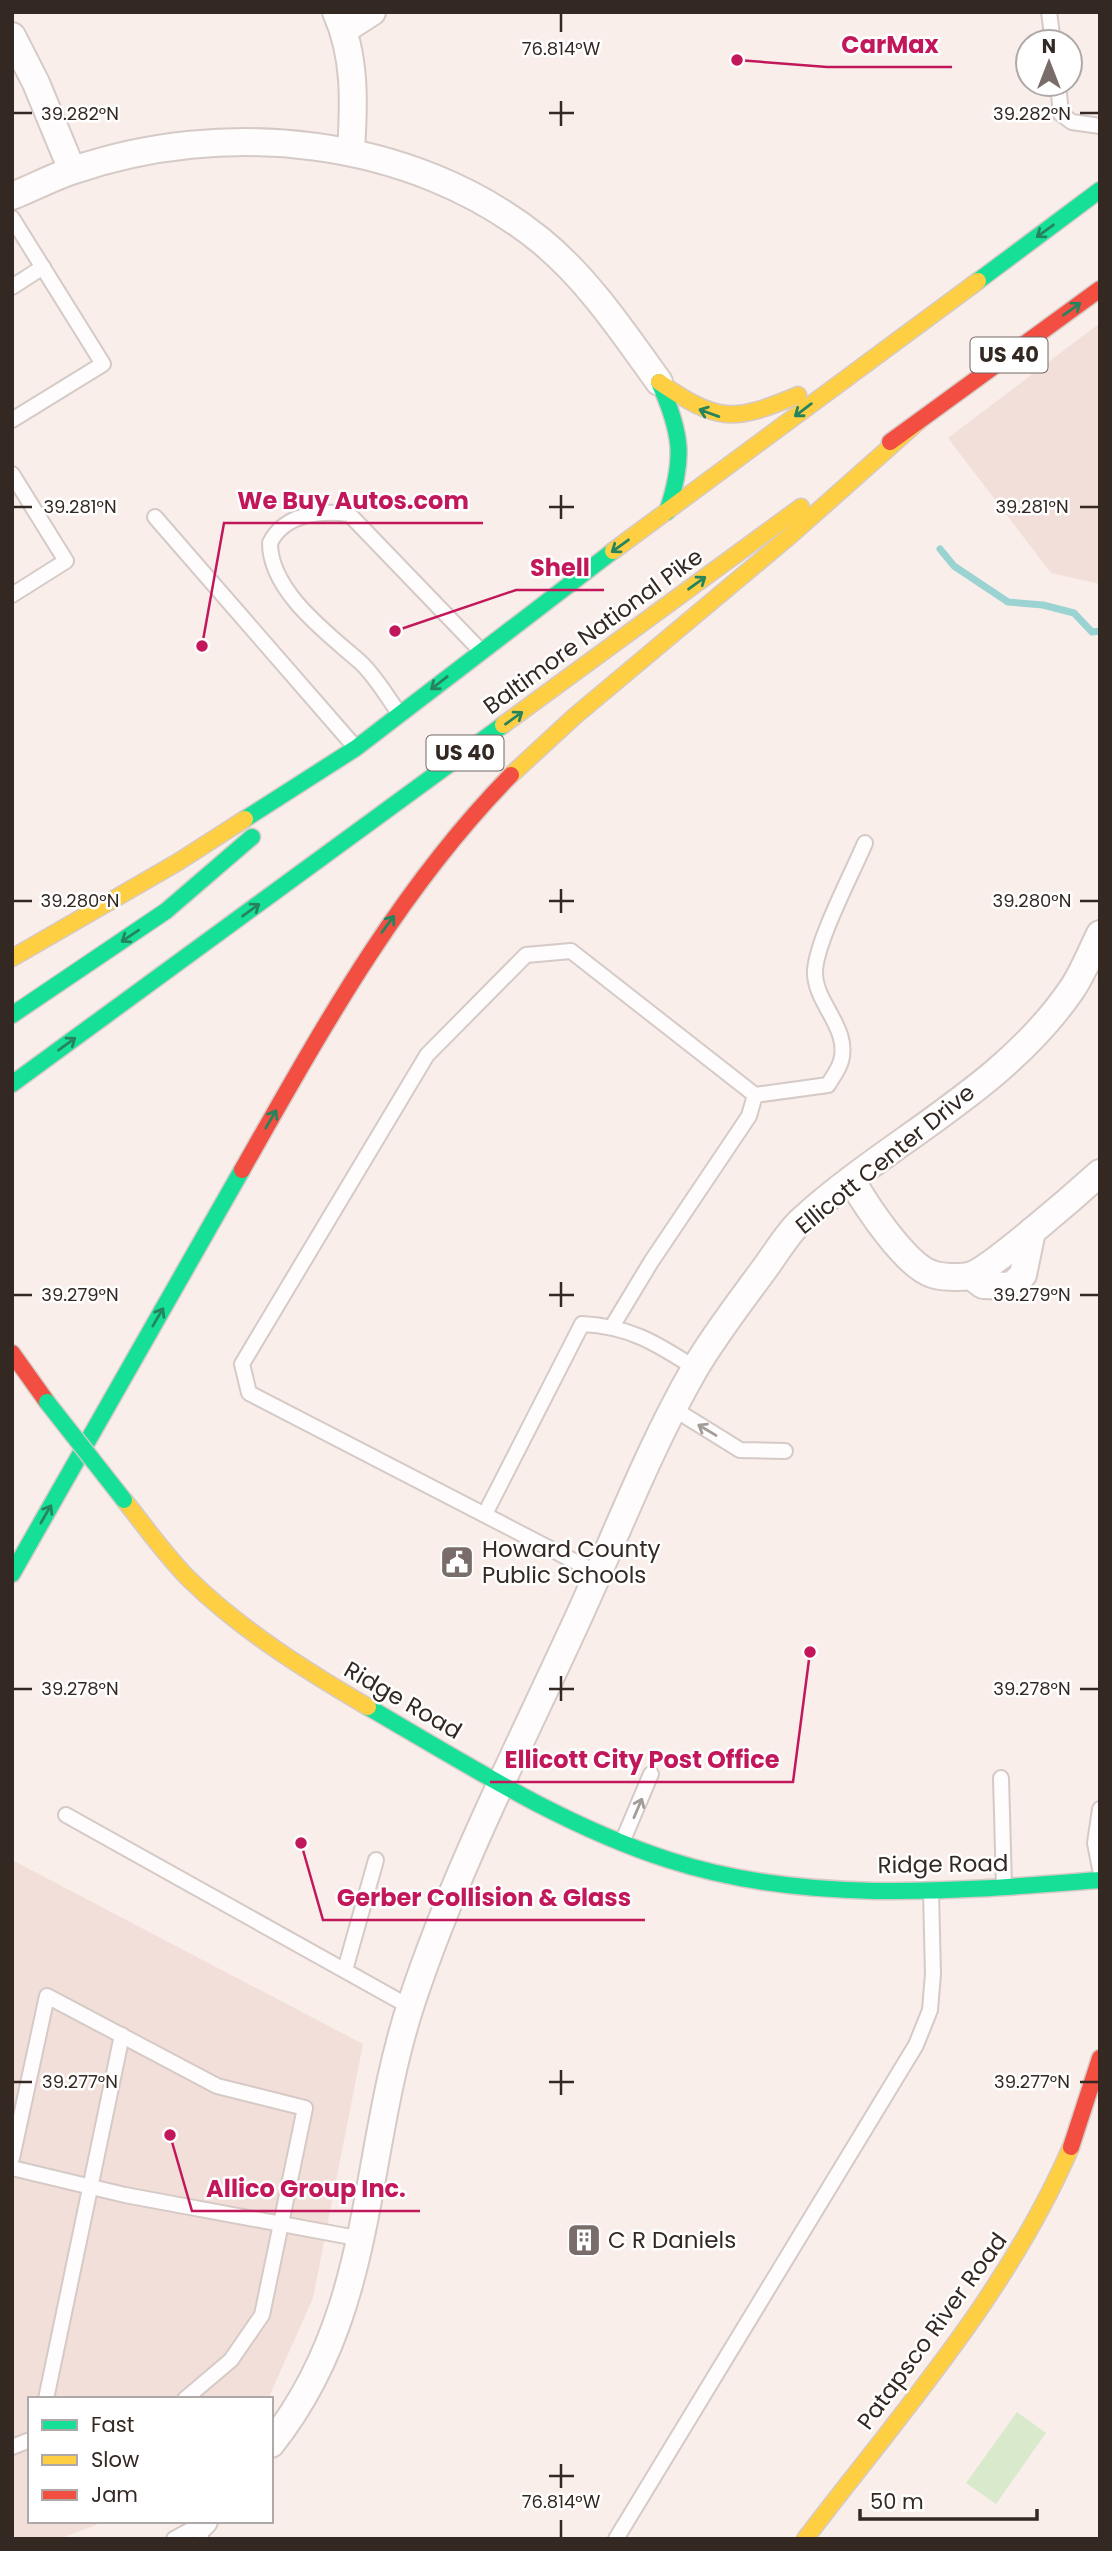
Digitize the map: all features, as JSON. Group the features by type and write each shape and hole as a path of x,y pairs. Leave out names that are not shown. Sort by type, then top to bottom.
{"main road":[{"name":"US 40","path":"12,958 178,862 356,748 863,364 1100,190"},
{"name":"Baltimore National Pike","path":"12,1084 1100,289"},
{"path":"659,382 700,410 722,417 743,417 759,413 863,364"},
{"path":"659,382 678,424 682,450 681,471 667,512"},
{"path":"12,1574 331,1014 383,931 438,856 494,792 553,734 833,502 918,422"},
{"path":"12,1015 166,911 356,748"},
{"name":"Ridge Road","path":"14,1361 196,1586 257,1638 356,1700 576,1822 705,1870 768,1880 931,1891 1100,1880"},
{"name":"Patapsco River Road","path":"806,2539 993,2294 1029,2236 1068,2156 1100,2058"}],"street":[{"path":"351,151 353,76 340,21 372,12"},
{"path":"12,36 36,83 72,170"},
{"path":"12,196 72,170 143,153 215,143 288,144 351,151 419,171 483,203 539,239 577,275 659,382"},
{"name":"Ellicott Center Drive","path":"273,2442 296,2413 325,2357 347,2301 362,2239 384,2117 410,2007 463,1864 695,1368 800,1221 920,1132 1016,1053 1072,989 1100,934"},
{"path":"852,1181 877,1218 913,1262 931,1274 971,1276 1032,1231 1100,1173"}],"lane":[{"path":"1059,98 1061,114 1072,122 1100,126"},
{"path":"12,218 103,364 12,420"},
{"path":"12,287 43,267"},
{"path":"12,474 66,561 12,595"},
{"path":"399,714 361,662 302,608 275,569 270,543 281,527 298,517 319,513 349,514 430,594 481,651"},
{"path":"155,517 356,748"},
{"path":"599,1574 249,1393 242,1364 427,1055 526,955 571,951 755,1096 828,1085 841,1061 841,1037 819,992 815,974 818,952 865,843"},
{"path":"613,1325 651,1262 749,1116 755,1096"},
{"path":"485,1514 582,1324 613,1325 660,1346 695,1368"},
{"path":"674,1409 740,1450 785,1451"},
{"path":"622,1841 651,1774"},
{"path":"1001,1777 1004,1887"},
{"path":"1100,1809 1095,1843 1100,1869"},
{"path":"65,1815 410,2007"},
{"path":"345,1970 376,1860"},
{"path":"617,2539 916,2045 930,2010 933,1974 931,1891"},
{"path":"12,2158 47,1996 217,2086 304,2108 283,2224 262,2315 231,2360 188,2397"},
{"path":"46,2397 121,2035"},
{"path":"12,2168 91,2187 362,2239"},
{"path":"174,2539 201,2528"}],"shaded area":[{"path":"1100,323 1100,584 1051,573 948,438"},
{"path":"12,1860 363,2044 313,2298 269,2397 28,2397 28,2523 101,2523 59,2539 12,2539"}],"green space":[{"path":"1017,2412 1046,2433 996,2504 966,2483"}],"waterway":[{"path":"940,549 954,566 1008,602 1043,605 1074,613 1092,632 1100,631"}],"traffic: fast":[{"path":"978,281 1100,190"},
{"path":"659,382 667,400 678,446 677,476 667,512"},
{"path":"245,819 356,748 613,551"},
{"path":"12,1084 503,725"},
{"path":"12,1015 166,911 252,837"},
{"path":"12,1574 242,1170"},
{"path":"47,1402 124,1500"},
{"path":"368,1707 515,1792 591,1830 669,1860 721,1874 775,1884 883,1891 992,1888 1100,1880"}],"traffic: slow":[{"path":"613,551 978,281"},
{"path":"659,382 696,405 726,414 757,410 798,395"},
{"path":"511,775 575,716 791,535 918,422"},
{"path":"503,725 801,507"},
{"path":"12,958 178,862 245,819"},
{"path":"124,1500 172,1560 209,1598 274,1648 368,1707"},
{"path":"805,2539 915,2398 984,2302 1045,2201 1071,2147"}],"traffic: jam":[{"path":"890,442 1100,289"},
{"path":"242,1170 332,1014 397,914 470,819 511,775"},
{"path":"12,1353 47,1402"},
{"path":"1071,2147 1100,2058"}],"place":[{"name":"CarMax","path":"737,60"},
{"name":"Shell","path":"395,631"},
{"name":"We Buy Autos.com","path":"202,646"},
{"name":"Howard County Public Schools","path":"457,1562"},
{"name":"Ellicott City Post Office","path":"810,1652"},
{"name":"Gerber Collision & Glass","path":"301,1843"},
{"name":"Allico Group Inc.","path":"170,2135"},
{"name":"C R Daniels","path":"584,2240"}]}
